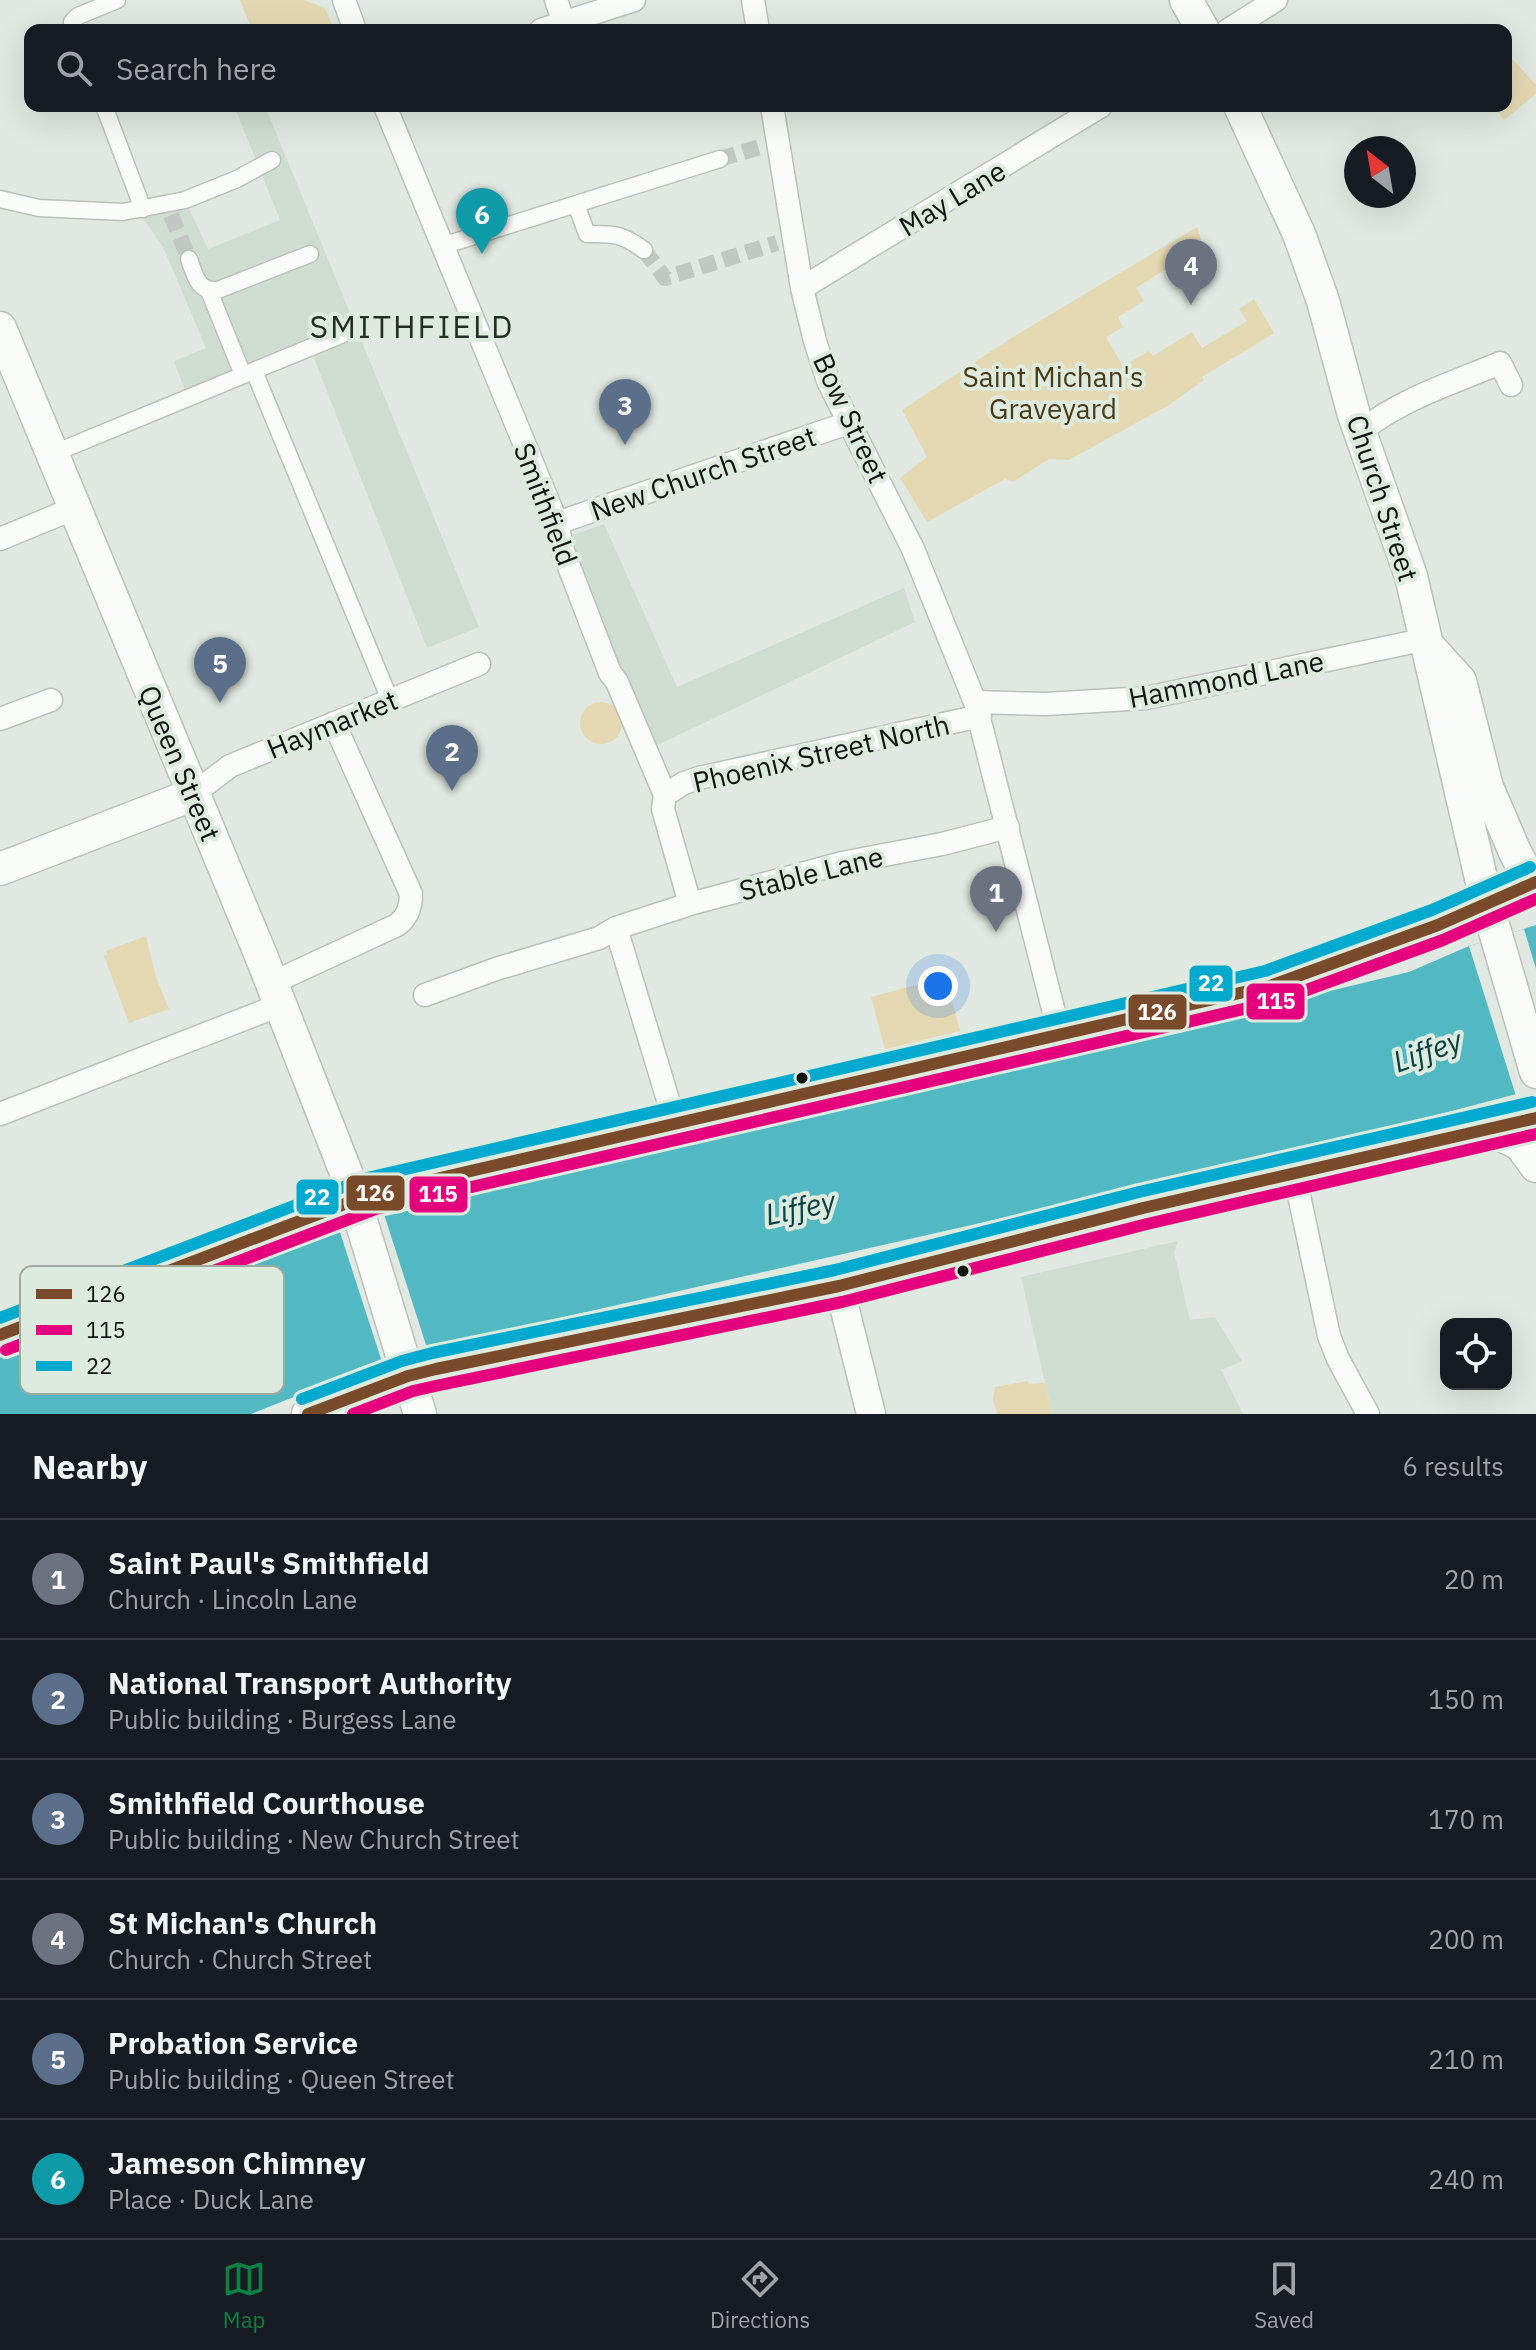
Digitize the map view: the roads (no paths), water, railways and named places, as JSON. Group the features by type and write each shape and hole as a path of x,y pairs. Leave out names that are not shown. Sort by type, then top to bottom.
{"main road":[{"path":"1186,0 1200,24"},
{"name":"Church Street","path":"1243,112 1299,234 1323,301 1360,432 1411,576 1487,904 1536,1072"},
{"name":"Queen Street","path":"0,328 276,994 356,1205 420,1414"},
{"path":"188,1266 356,1205 675,1123 1270,986 1438,925 1534,883 1515,852 1487,787 1460,681 1427,642"},
{"path":"0,869 192,795"},
{"path":"308,1414 406,1367 839,1286 1048,1231 1536,1118"},
{"path":"1489,1129 1520,1144 1536,1166"},
{"path":"0,1334 20,1327"}],"street":[{"path":"74,24 78,16 117,0"},
{"path":"344,0 353,24"},
{"path":"556,0 564,23"},
{"path":"561,24 634,0"},
{"path":"753,0 757,24"},
{"path":"1238,24 1276,0"},
{"path":"106,112 143,209"},
{"name":"Smithfield","path":"387,112 557,523 563,551 610,673 617,682 665,795 663,809 690,904"},
{"name":"Bow Street","path":"772,112 770,143 786,240 828,381 903,526 978,709 1060,1036"},
{"name":"May Lane","path":"802,288 1091,112"},
{"path":"442,246 720,159"},
{"path":"0,199 39,208 78,211 168,210 272,160"},
{"path":"576,204 587,234 610,232 629,239 644,250"},
{"path":"204,288 218,290 310,254"},
{"path":"189,259 248,373 390,700"},
{"path":"52,454 343,334"},
{"path":"1360,432 1377,417 1500,363 1511,385"},
{"name":"New Church Street","path":"557,523 848,423"},
{"path":"0,539 75,508"},
{"name":"Hammond Lane","path":"978,709 1146,698 1427,642"},
{"name":"Haymarket","path":"192,795 230,766 479,664"},
{"path":"0,719 51,700"},
{"name":"Phoenix Street North","path":"665,795 699,778 978,709"},
{"path":"0,1114 276,994 406,918 411,894 334,723"},
{"name":"Stable Lane","path":"425,995 496,969 599,938 616,928 690,904 842,863 942,844 1008,827"},
{"path":"616,928 675,1123"},
{"path":"1294,1172 1329,1336 1368,1414"},
{"path":"839,1286 871,1414"}],"water":[{"name":"Liffey","path":"1536,925 1536,1089 1299,1151 427,1348 382,1362 251,1414 0,1414 0,1354 20,1346 20,1394 284,1394 284,1266 226,1266 382,1208 744,1131 1409,972 1469,946"}],"tunnel":[{"path":"720,159 760,147"},
{"path":"171,215 189,259"},
{"path":"644,250 665,278 777,243"}],"place":[{"name":"Jameson Chimney","path":"482,254"},
{"name":"St Michan's Church","path":"1191,305"},
{"name":"Smithfield Courthouse","path":"625,445"},
{"name":"Probation Service","path":"220,703"},
{"name":"National Transport Authority","path":"452,791"},
{"name":"Saint Paul's Smithfield","path":"996,932"}],"district":[{"name":"SMITHFIELD","path":"412,326"}],"park label":[{"name":"Saint Michan's Graveyard","path":"1053,392"}]}
